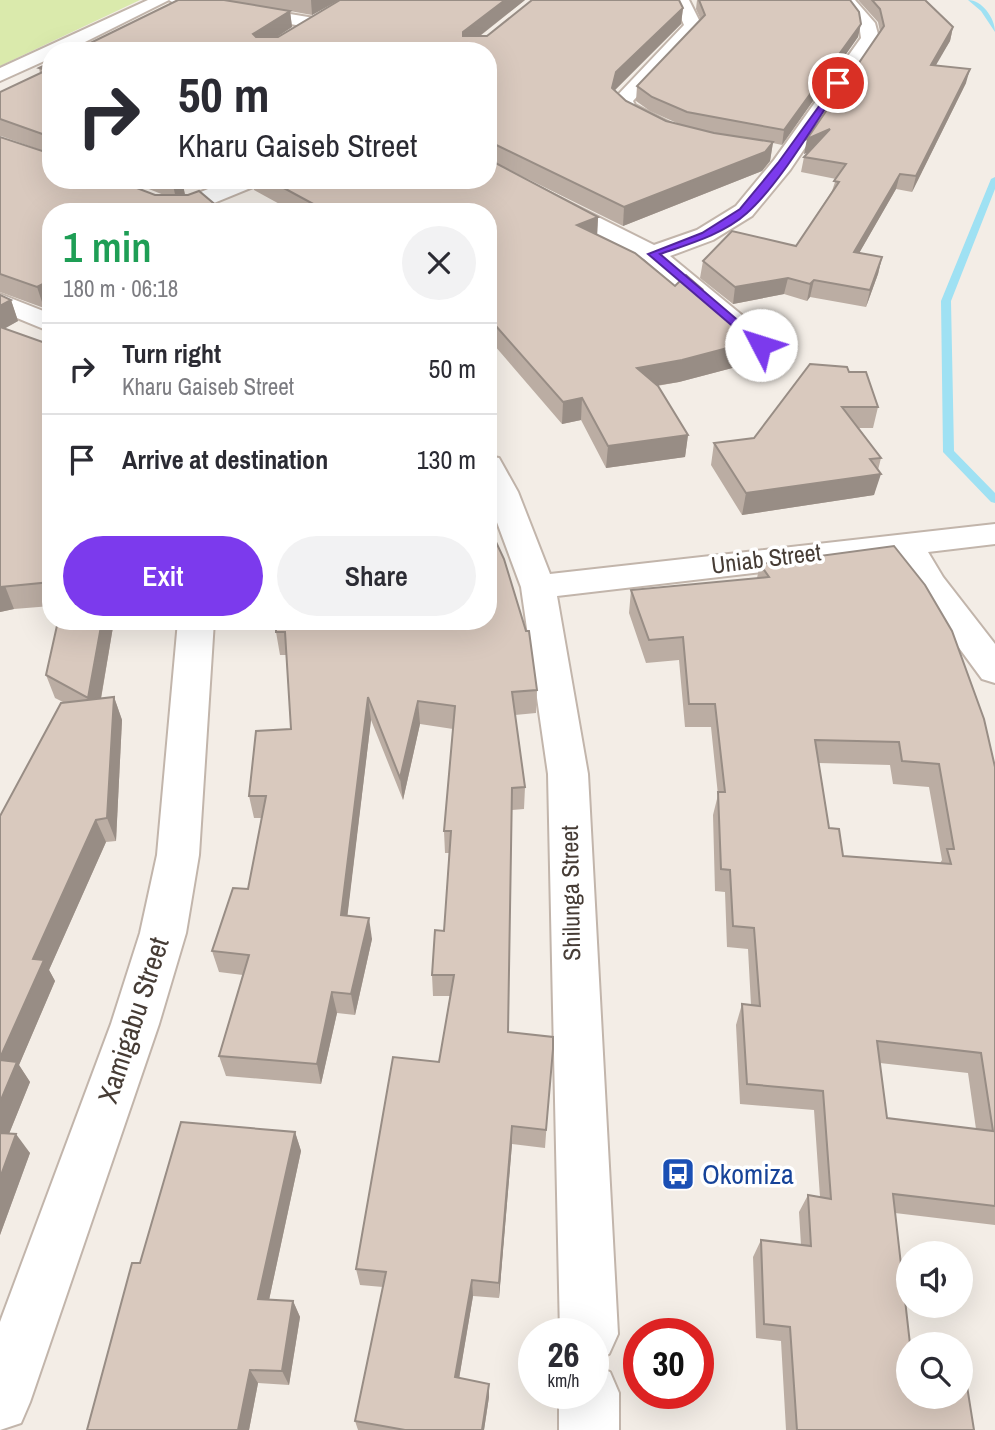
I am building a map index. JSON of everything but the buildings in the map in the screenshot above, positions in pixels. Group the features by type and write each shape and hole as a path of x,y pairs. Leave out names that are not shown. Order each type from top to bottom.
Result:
{"street":[{"path":"70,42 160,0"},
{"path":"177,0 319,20 291,37"},
{"path":"681,0 693,26 624,96 622,104 638,116 684,135"},
{"path":"653,254 727,224 744,211 780,154 870,38 867,23 846,0"},
{"path":"0,75 42,55"},
{"path":"497,173 653,254 761,345"},
{"path":"197,203 229,189"},
{"path":"155,201 160,203"},
{"path":"0,302 42,320"},
{"name":"Shilunga Street","path":"497,482 538,587 568,774 588,1318"},
{"name":"Uniab Street","path":"538,587 905,542 995,534"},
{"path":"905,542 930,584 995,670"},
{"name":"Xamigabu Street","path":"0,1402 135,1024 163,933 178,855 195,630"},
{"path":"589,1409 589,1430"}],"green space":[{"path":"0,0 140,0 51,42 42,42 42,46 0,66"}],"waterway":[{"path":"971,0 983,10 995,30"},
{"path":"995,179 946,301 949,452 995,500"}],"place":[{"name":"Okomiza","path":"678,1174"}],"route":[{"path":"761,345 653,254 705,235 727,224 744,211 782,165 838,83"}]}
